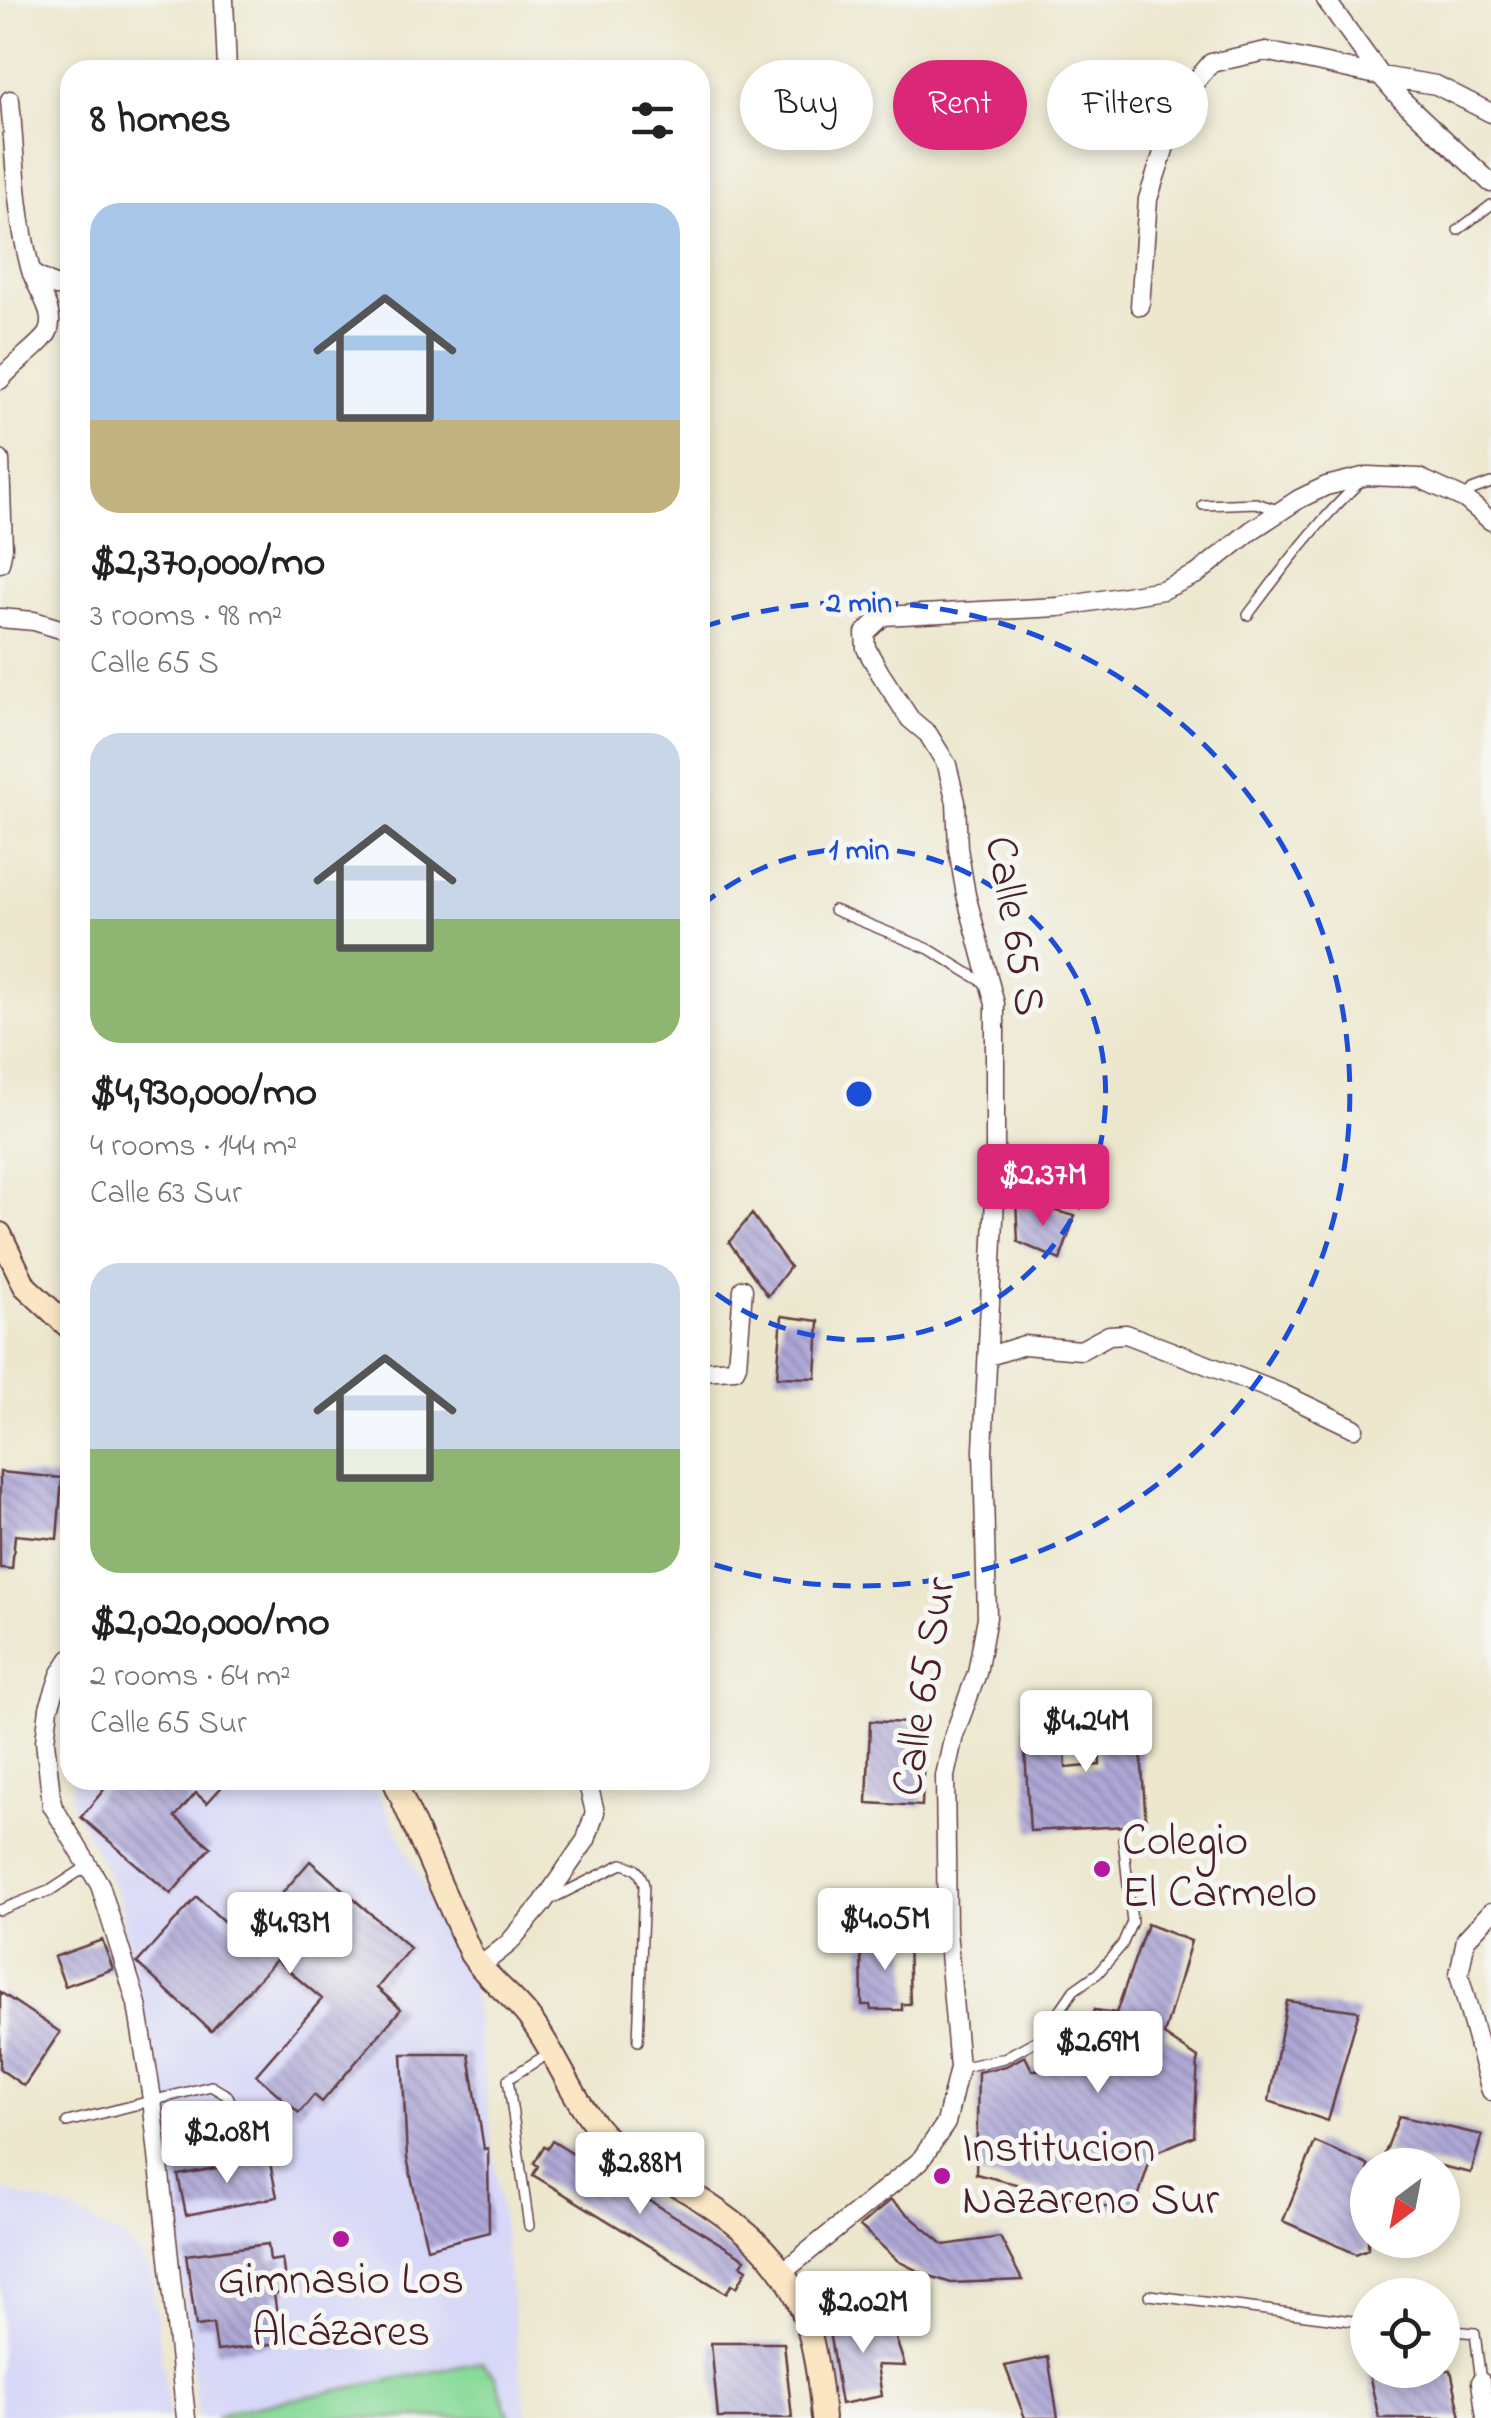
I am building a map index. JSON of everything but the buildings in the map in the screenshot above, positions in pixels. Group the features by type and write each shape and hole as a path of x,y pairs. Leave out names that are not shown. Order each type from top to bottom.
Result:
{"street":[{"path":"224,0 227,60"},
{"path":"1326,0 1411,110 1491,183"},
{"path":"1140,306 1148,199 1180,100 1211,63 1266,51 1436,84 1491,113"},
{"path":"0,380 47,336 52,320 32,273 21,226 10,100"},
{"path":"32,273 60,286"},
{"path":"0,460 0,564"},
{"name":"Calle 65 S","path":"986,1400 995,1198 992,988 966,895 956,802 947,765 928,734 910,719 866,648 865,633 882,616 1059,608 1162,590 1215,562 1280,510 1326,486 1367,476 1419,478 1465,499 1491,521"},
{"path":"0,618 60,629"},
{"path":"0,1234 25,1286 60,1319"},
{"path":"710,1370 735,1369 737,1365 743,1290"},
{"path":"989,1356 1024,1344 1081,1350 1109,1335 1126,1334 1283,1394 1354,1428"},
{"name":"Calle 65 Sur","path":"784,2272 920,2161 946,2123 959,2068 947,1930 944,1776 976,1673 988,1617 983,1450 986,1400"},
{"path":"60,1674 49,1708 45,1741 52,1805 100,1884 137,2004 152,2099 186,2418"},
{"path":"398,1790 437,1883 480,1967 527,2014 583,2110 614,2145 724,2214 784,2272 806,2319 820,2382 823,2418"},
{"path":"480,1967 508,1944 542,1904 586,1840 595,1812 590,1790"},
{"path":"1491,1912 1466,1939 1459,1974 1491,2092"},
{"path":"1482,2382 1486,2418"}],"lane":[{"path":"1458,230 1491,205"},
{"path":"1248,615 1322,520 1367,476"},
{"path":"1465,499 1472,490 1491,483"},
{"path":"1204,505 1256,503 1280,510"},
{"path":"834,910 928,948 992,988"},
{"path":"959,2068 1004,2058 1041,2038 1074,1990 1098,1973 1122,1945 1132,1922 1123,1840"},
{"path":"542,1904 622,1864 641,1874 644,1885 638,2041"},
{"path":"0,1910 51,1890 88,1865"},
{"path":"529,2226 508,2079 552,2052"},
{"path":"67,2122 211,2086 228,2096 238,2120"},
{"path":"1149,2296 1350,2321"},
{"path":"1460,2332 1475,2334 1482,2382"}],"shaded area":[{"name":"Gimnasio Los Alcázares","path":"71,1790 377,1790 472,1984 527,2418 198,2418 157,2060 129,1964 120,1898 71,1802"},
{"path":"0,2190 71,2210 127,2241 151,2271 169,2418 0,2418"}],"green space":[{"path":"481,2362 495,2376 510,2418 215,2418 227,2412"}],"place":[{"name":"Colegio El Carmelo","path":"1102,1869"},
{"name":"Institucion Nazareno Sur","path":"942,2176"},
{"name":"Gimnasio Los Alcázares","path":"341,2239"}]}
